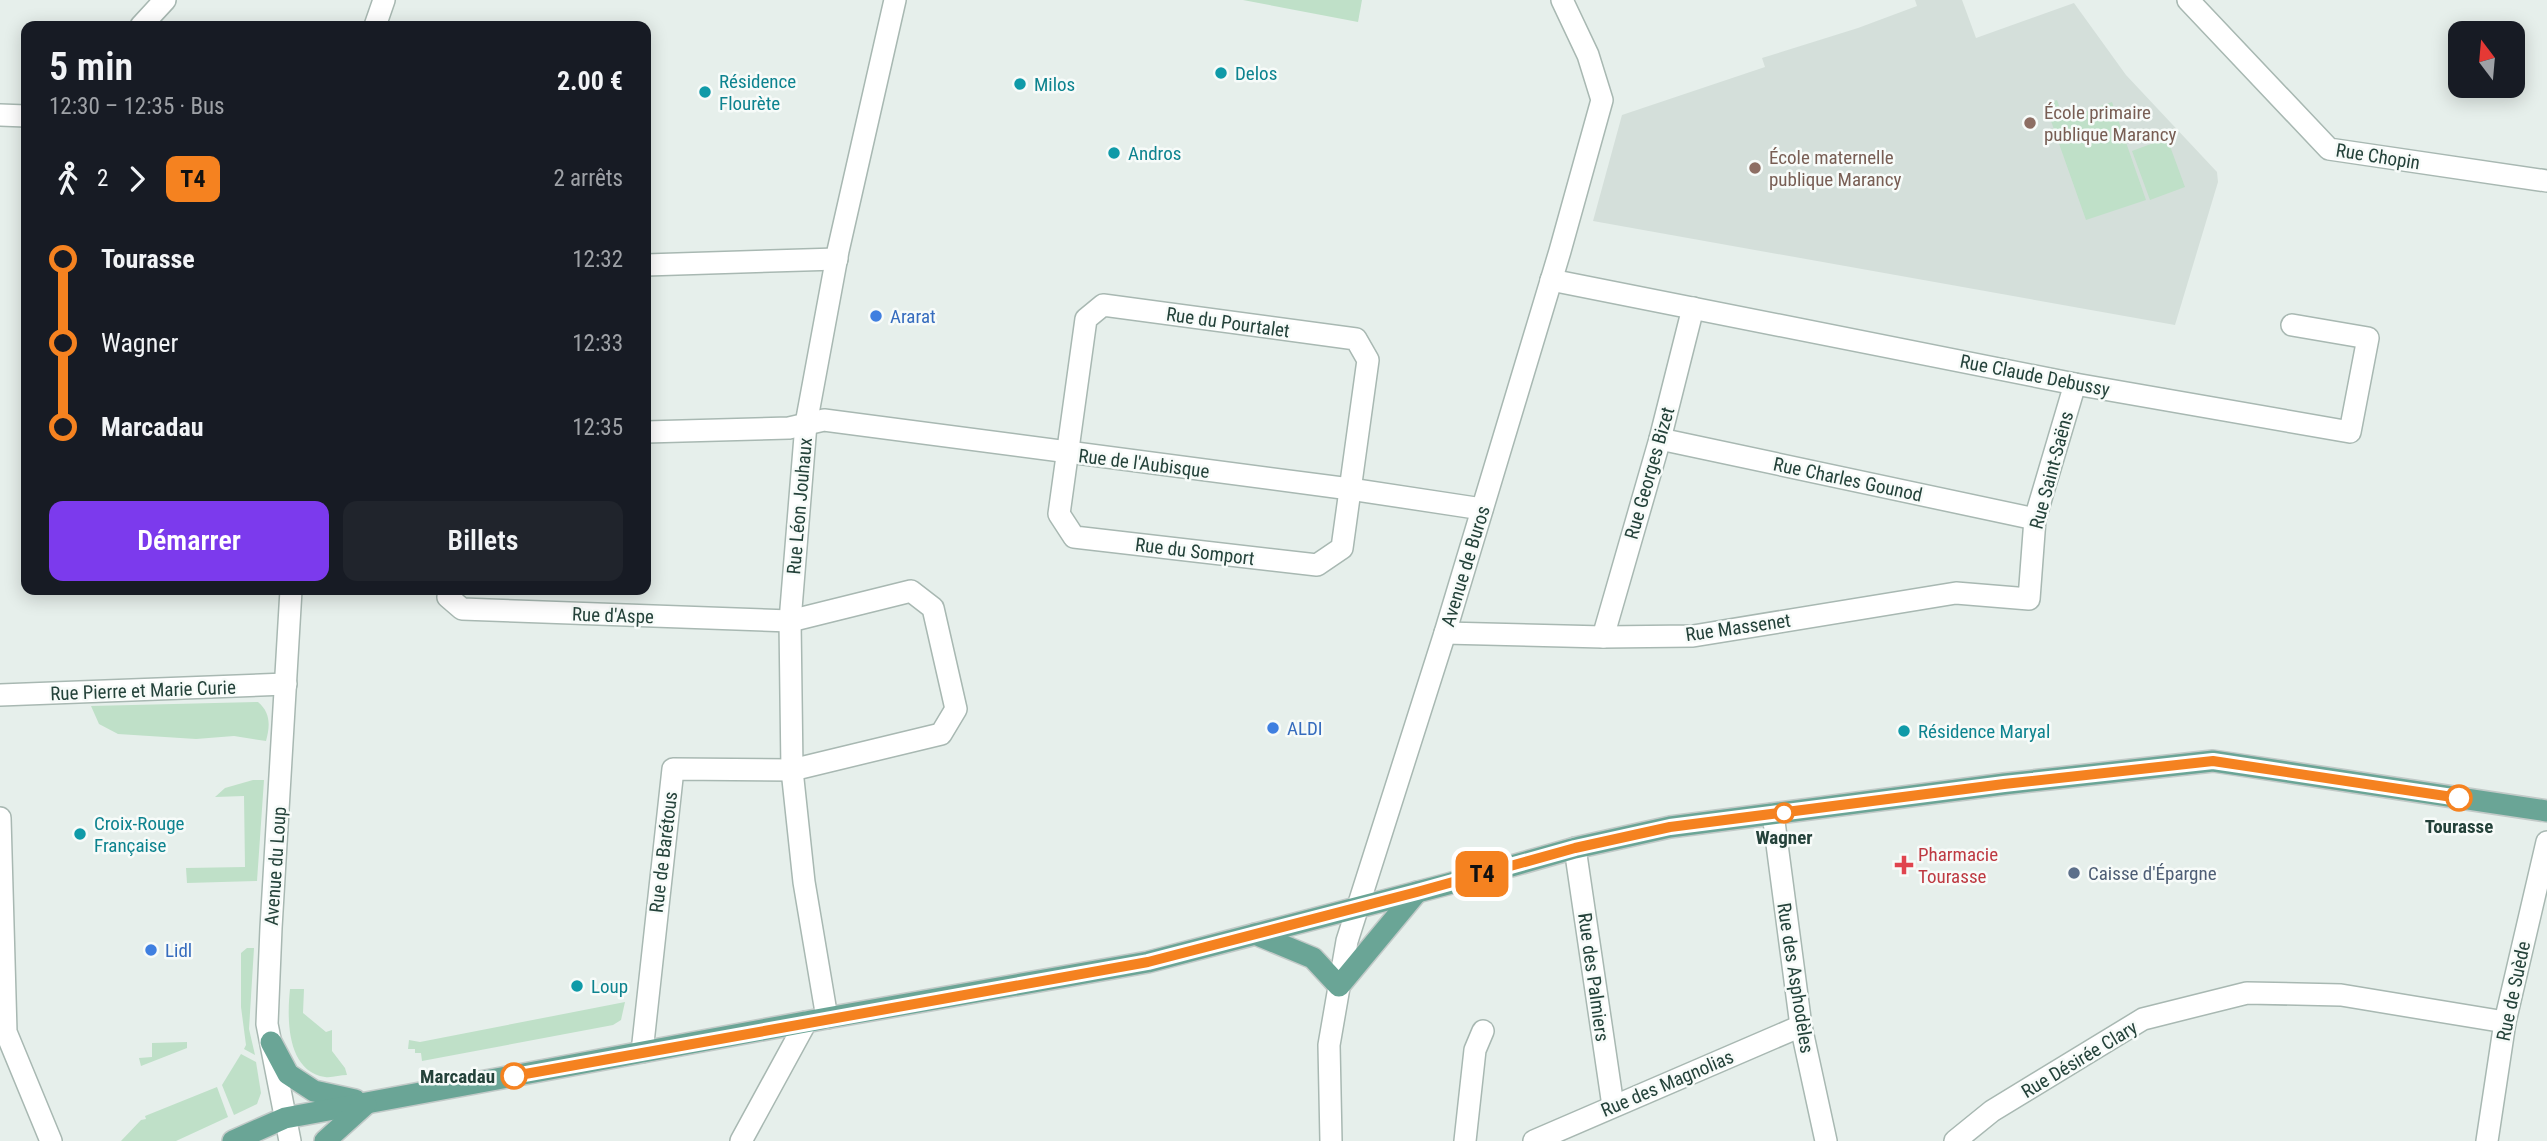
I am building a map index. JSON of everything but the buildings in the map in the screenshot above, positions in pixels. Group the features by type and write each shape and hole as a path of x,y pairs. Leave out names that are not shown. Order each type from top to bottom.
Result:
{"main road":[{"path":"233,1141 285,1118 1148,962 1575,848 1670,827 2213,761 2547,811"},
{"path":"1255,934 1313,958 1339,986 1417,892"},
{"path":"271,1042 288,1074 314,1091 368,1103"},
{"path":"325,1141 368,1103"}],"street":[{"path":"146,21 166,0"},
{"path":"377,21 384,0"},
{"name":"Rue Léon Jouhaux","path":"816,1020 792,770 790,621 806,424 837,259 895,0"},
{"name":"Avenue de Buros","path":"1331,1141 1329,1045 1347,941 1445,633 1602,100 1588,54 1562,0"},
{"name":"Rue Chopin","path":"2188,0 2329,149 2547,181"},
{"path":"0,115 21,116"},
{"path":"651,265 837,259"},
{"name":"Rue Claude Debussy","path":"1551,280 2074,384 2350,432 2368,338 2292,325"},
{"name":"Rue du Pourtalet","path":"1068,453 1086,319 1103,305 1356,339 1368,360 1350,489"},
{"name":"Rue Georges Bizet","path":"1603,637 1660,439 1693,308"},
{"name":"Rue Saint-Saëns","path":"2029,599 2035,519 2074,384"},
{"name":"Rue de l'Aubisque","path":"651,432 789,428 824,420 1350,489 1482,509"},
{"name":"Rue Charles Gounod","path":"1660,439 2035,519"},
{"name":"Rue du Somport","path":"1068,453 1059,514 1074,537 1317,565 1342,548 1350,489"},
{"path":"790,621 911,591 933,608 956,709 941,734 792,770"},
{"name":"Rue Massenet","path":"1445,633 1693,636 1956,593 2029,599"},
{"name":"Avenue du Loup","path":"290,1141 267,1024 291,595"},
{"name":"Rue d'Aspe","path":"448,595 462,609 790,621"},
{"name":"Rue Pierre et Marie Curie","path":"0,695 286,684"},
{"name":"Rue de Barétous","path":"642,1052 673,769 792,770"},
{"name":"Rue des Asphodèles","path":"1773,814 1801,1026 1826,1141"},
{"path":"0,818 6,1032 51,1141"},
{"name":"Rue de Suède","path":"2487,1141 2505,1022 2547,842"},
{"name":"Rue des Palmiers","path":"1575,848 1613,1106"},
{"name":"Rue Désirée Clary","path":"1955,1141 1992,1111 2143,1019 2247,993 2341,995 2505,1022"},
{"path":"741,1141 816,1020"},
{"name":"Rue des Magnolias","path":"1534,1141 1801,1026"},
{"path":"1465,1141 1475,1050 1483,1031"}],"shaded area":[{"path":"1915,0 1962,0 1976,38 2074,3 2126,75 2217,172 2218,182 2175,325 1593,221 1622,115 1765,67 1762,58 1917,6"}],"green space":[{"path":"1243,0 1362,0 1358,22"},
{"path":"2057,100 2064,119 2112,102 2146,200 2086,220 2045,104"},
{"path":"2167,138 2185,187 2150,200 2132,151"},
{"path":"258,702 268,720 266,741 234,736 196,739 118,734 99,724 91,706"},
{"path":"253,780 264,780 257,881 187,883 186,868 245,867 244,796 215,797 225,788"},
{"path":"247,948 254,948 249,1029 255,1055 244,1049 246,1045 241,1007 241,953"},
{"path":"290,989 304,989 303,1013 326,1032 332,1030 332,1051 347,1075 325,1077 312,1073 303,1065 296,1054 289,1028"},
{"path":"625,1002 621,1020 613,1025 422,1061 421,1053 408,1049 409,1040 420,1042"},
{"path":"187,1042 187,1048 141,1066 139,1058 152,1057 152,1043"},
{"path":"241,1054 256,1062 261,1093 257,1104 234,1115 222,1085"},
{"path":"217,1087 228,1117 176,1141 121,1141 141,1120 146,1119 145,1116"}],"bus line":[{"name":"T4","path":"514,1076 1148,962 1575,848 1670,827 2004,784 2213,761 2459,798"}],"place":[{"name":"Delos","path":"1221,73"},
{"name":"Milos","path":"1020,84"},
{"name":"Résidence Flourète","path":"705,92"},
{"name":"École primaire publique Marancy","path":"2030,123"},
{"name":"Andros","path":"1114,153"},
{"name":"École maternelle publique Marancy","path":"1755,168"},
{"name":"Ararat","path":"876,316"},
{"name":"ALDI","path":"1273,728"},
{"name":"Résidence Maryal","path":"1904,731"},
{"name":"Tourasse","path":"2459,798"},
{"name":"Wagner","path":"1784,813"},
{"name":"Croix-Rouge Française","path":"80,834"},
{"name":"Pharmacie Tourasse","path":"1904,865"},
{"name":"Caisse d'Épargne","path":"2074,873"},
{"name":"Lidl","path":"151,950"},
{"name":"Loup","path":"577,986"},
{"name":"Marcadau","path":"514,1076"}]}
